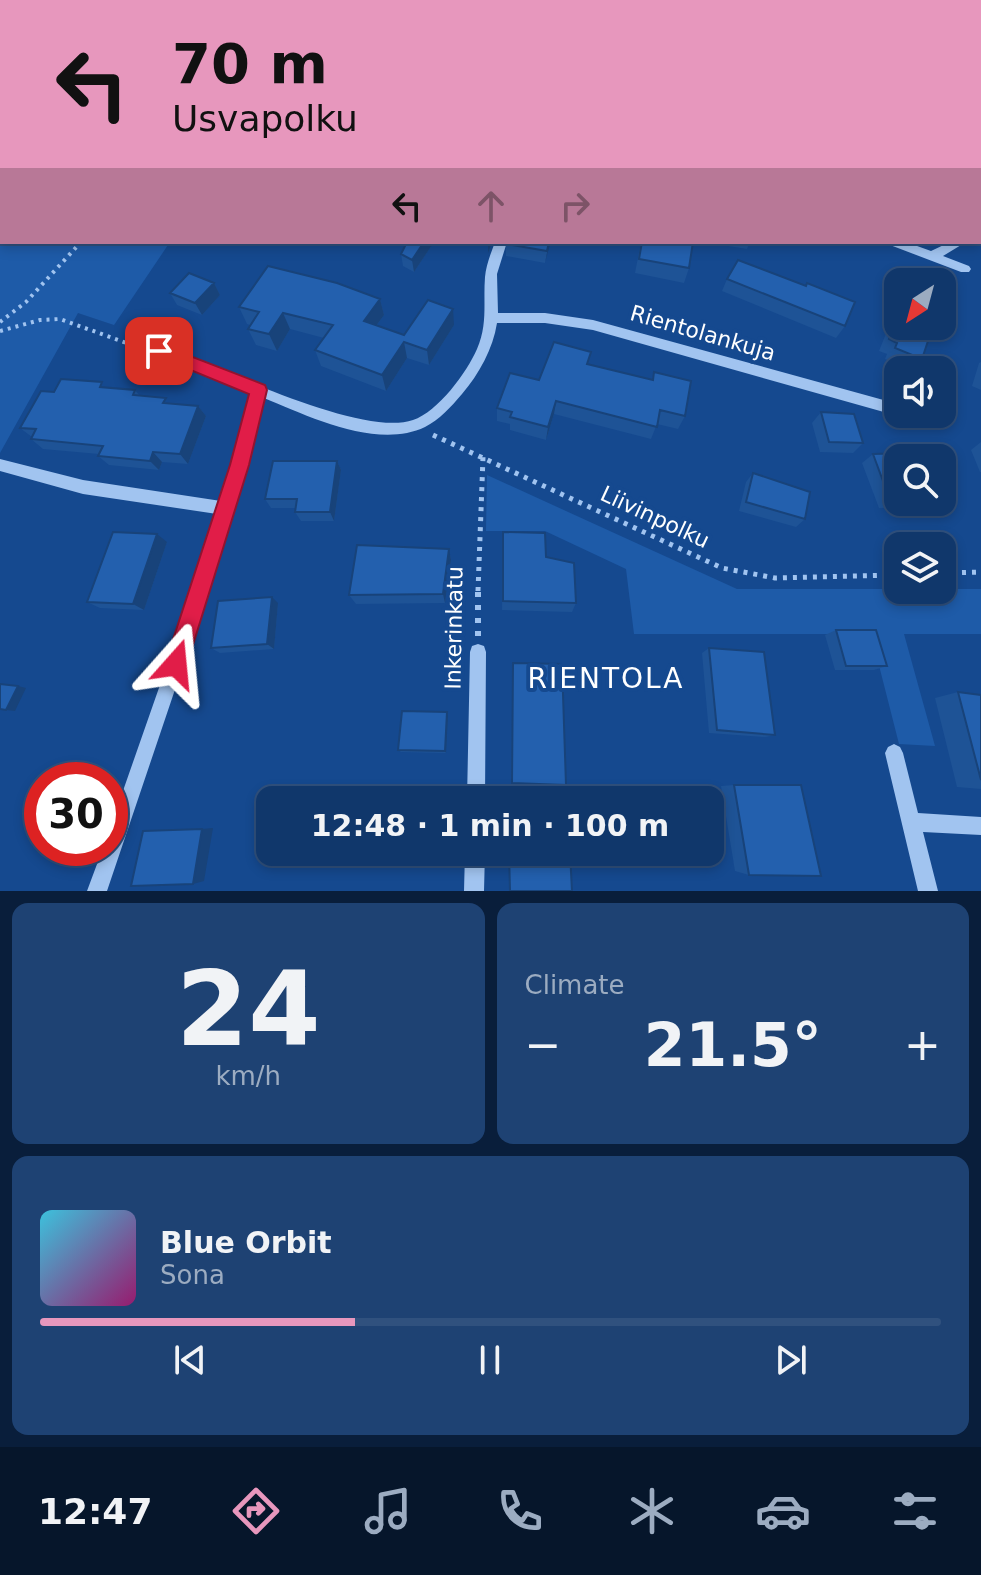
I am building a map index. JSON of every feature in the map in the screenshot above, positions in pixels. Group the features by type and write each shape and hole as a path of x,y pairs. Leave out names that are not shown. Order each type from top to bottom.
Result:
{"street":[{"path":"159,351 356,423 394,429 413,426 445,404 469,376 483,347 492,318 491,274 500,244"},
{"path":"899,244 965,269"},
{"path":"932,256 956,244"},
{"name":"Rientolankuja","path":"492,318 545,318 593,325 884,406"},
{"path":"97,891 167,692 259,390"},
{"path":"2,465 83,487 225,508"},
{"name":"Inkerinkatu","path":"476,786 478,652"},
{"path":"894,753 928,891"},
{"path":"912,822 981,826"},
{"path":"474,891 475,866"}],"path":[{"path":"0,322 26,302 79,244"},
{"path":"0,331 37,320 64,320 77,322 127,346 159,351"},
{"name":"Liivinpolku","path":"413,426 722,568 775,578 884,575"},
{"name":"Inkerinkatu","path":"478,652 479,518 483,457"},
{"path":"956,573 981,572"}],"shaded area":[{"path":"0,244 169,244 114,325 78,313 0,453"},
{"path":"487,475 737,589 884,589 884,604 956,604 956,589 981,589 981,634 904,634 935,746 899,744 871,634 634,634 626,569 545,531 486,531"}],"building":[{"path":"406,244 423,244 412,260 401,254"},
{"path":"506,244 549,244 547,251"},
{"path":"642,244 693,244 689,268 639,259"},
{"path":"738,260 855,302 845,326 727,279"},
{"path":"268,266 337,283 380,299 364,321 404,335 428,300 453,309 427,350 404,342 382,375 315,350 333,325 283,313 269,334 248,329 259,312 239,307"},
{"path":"189,273 214,283 195,303 170,293"},
{"path":"891,340 928,340 923,356 895,348 897,343"},
{"path":"554,342 591,352 587,364 653,380 654,372 691,381 685,416 660,410 657,427 556,401 548,427 510,417 512,412 497,408 510,373 539,380"},
{"path":"61,379 102,382 100,387 135,390 133,395 166,398 163,403 198,406 180,454 153,452 150,461 98,456 103,446 31,439 36,429 20,428 41,391 54,392"},
{"path":"821,412 854,414 863,443 829,442"},
{"path":"873,454 884,454 884,484"},
{"path":"273,461 337,461 330,512 295,512 297,499 265,499"},
{"path":"753,473 810,492 805,519 746,502"},
{"path":"113,532 157,534 133,604 87,602"},
{"path":"503,532 545,533 546,557 574,563 576,603 503,601"},
{"path":"357,545 449,549 443,594 349,595"},
{"path":"272,597 267,644 211,648 218,601"},
{"path":"836,630 876,630 887,666 846,666"},
{"path":"709,648 764,652 775,735 717,730"},
{"path":"513,663 562,664 566,785 512,783"},
{"path":"0,684 18,686 6,710 0,709"},
{"path":"958,692 981,695 981,780"},
{"path":"402,711 447,712 445,751 398,750"},
{"path":"734,785 801,785 821,876 749,875"},
{"path":"202,829 193,884 131,886 143,831"},
{"path":"509,866 571,866 572,891 510,891"}],"district":[{"name":"RIENTOLA","path":"606,678"}],"route":[{"path":"159,351 259,390 239,465 176,664"}]}
